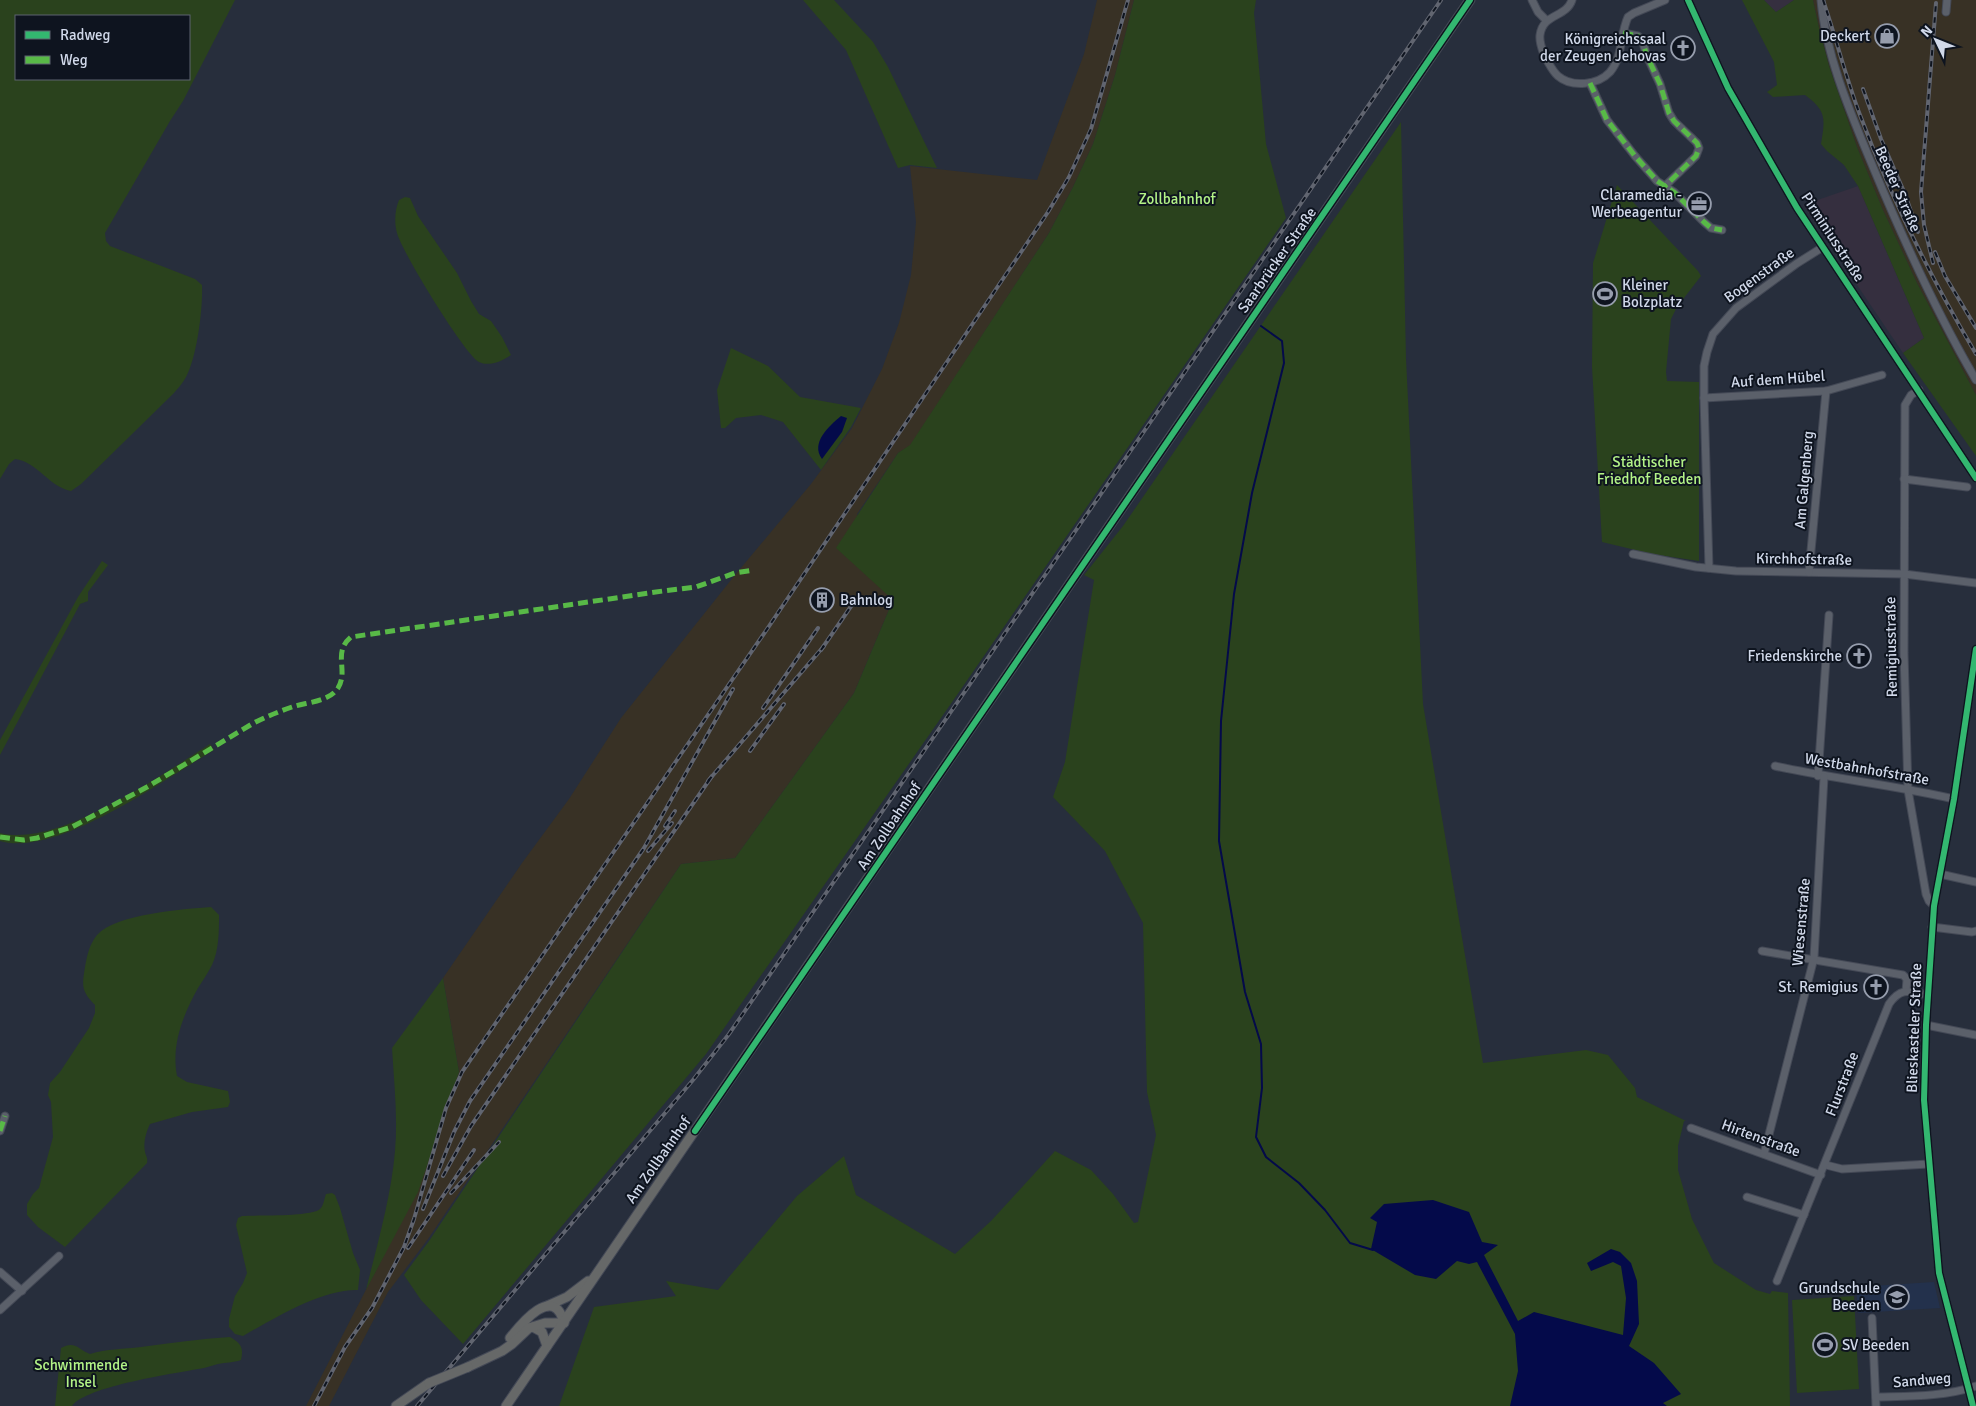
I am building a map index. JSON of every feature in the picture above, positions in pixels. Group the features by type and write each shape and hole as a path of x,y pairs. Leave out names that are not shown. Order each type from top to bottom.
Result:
{"main road":[{"name":"Saarbrücker Straße","path":"1104,534 1470,0"},
{"name":"Am Zollbahnhof","path":"506,1406 1104,534"},
{"path":"494,1354 527,1318 575,1292 598,1272"},
{"path":"396,1406 429,1383 468,1367 512,1344 528,1328 545,1322 564,1322 559,1312 553,1307 547,1306"},
{"path":"528,1328 534,1328 542,1332 547,1346"}],"street":[{"path":"1532,0 1538,12 1546,20"},
{"path":"1572,0 1567,9 1546,20 1540,33 1539,41 1552,68 1564,80 1580,84 1590,83 1604,77 1614,67 1628,17 1666,0"},
{"name":"Pirminiusstraße","path":"1688,0 1728,88 1797,208 1976,478"},
{"name":"Beeder Straße","path":"1821,0 1824,23 1841,85 1864,145 1915,261 1949,331 1976,380"},
{"path":"1946,12 1947,0"},
{"path":"1623,33 1638,36 1642,40 1660,84 1669,113 1674,121 1697,143 1699,148 1696,156 1664,187"},
{"path":"1590,83 1607,120 1635,156 1664,187 1674,192 1704,222 1712,228 1722,230"},
{"name":"Bogenstraße","path":"1709,568 1704,398 1706,352 1713,334 1736,308 1823,247"},
{"name":"Auf dem Hübel","path":"1704,398 1826,391 1882,375"},
{"name":"Remigiusstraße","path":"1919,390 1911,395 1905,405 1904,654 1908,790 1926,894 1934,906"},
{"name":"Am Galgenberg","path":"1809,572 1826,391"},
{"path":"1904,479 1967,487"},
{"name":"Kirchhofstraße","path":"1633,554 1736,571 1904,574 1976,583"},
{"name":"Wiesenstraße","path":"1764,1154 1814,958 1829,615"},
{"name":"Blieskasteler Straße","path":"1973,1406 1973,1387 1939,1272 1924,1100 1926,1025 1934,906 1974,678 1976,650"},
{"name":"Westbahnhofstraße","path":"1775,766 1954,799"},
{"path":"1940,874 1976,882"},
{"path":"1932,927 1976,931"},
{"path":"1762,950 1903,975 1907,979 1906,991 1928,995"},
{"name":"Flurstraße","path":"1777,1281 1826,1165 1889,1004 1898,994 1906,991"},
{"path":"1926,1025 1976,1035"},
{"path":"0,1130 3,1119"},
{"name":"Hirtenstraße","path":"1691,1128 1821,1175"},
{"path":"1826,1165 1842,1169 1929,1164"},
{"path":"1747,1197 1804,1215"},
{"path":"0,1310 59,1256"},
{"path":"0,1272 22,1291"},
{"name":"Sandweg","path":"1872,1318 1876,1406"},
{"name":"Sandweg","path":"1876,1397 1924,1396 1973,1387"}],"shaded area":[{"path":"1097,0 1134,0 1115,75 1093,144 1073,187 1049,233 910,446 898,453 857,514 893,600 854,693 735,858 681,864 428,1239 388,1292 329,1406 306,1406 387,1249 459,1072 443,978 522,863 569,799 621,718 735,575 811,484 852,428 882,369 899,323 911,275 916,222 910,166 1037,180 1084,54"},
{"path":"1764,0 1794,0 1776,12"},
{"path":"1813,0 1976,0 1976,395 1917,283 1883,210 1857,147 1829,66"},
{"path":"1858,186 1924,338 1903,353 1803,205"},
{"path":"841,416 847,418 842,432 822,459 818,447 822,435"},
{"path":"1433,1200 1469,1212 1482,1242 1498,1245 1484,1255 1518,1321 1534,1312 1623,1335 1626,1298 1621,1266 1613,1262 1591,1271 1587,1263 1611,1249 1620,1252 1631,1263 1637,1281 1639,1324 1629,1346 1654,1363 1681,1394 1663,1403 1667,1406 1510,1406 1518,1371 1515,1334 1477,1262 1469,1264 1457,1261 1436,1279 1415,1275 1371,1249 1377,1222 1370,1218 1384,1204"},
{"name":"Grundschule Beeden","path":"1934,1282 1940,1308 1858,1313 1856,1287"}],"green space":[{"path":"0,0 235,0 183,101 105,233 106,241 110,246 195,279 202,285 198,332 193,358 186,377 174,393 81,484 71,491 56,485 37,469 23,461 15,459 9,464 0,479"},
{"path":"803,0 834,0 873,42 888,67 937,168 910,165 898,168 846,50"},
{"name":"Zollbahnhof","path":"1134,0 1256,0 1254,13 1266,144 1286,218 957,695 706,1054 463,1344 421,1300 404,1275 429,1241 681,864 735,858 854,693 893,600 836,548 898,453 910,445 1049,233 1093,144 1115,75"},
{"path":"1742,0 1764,0 1776,12 1794,0 1813,0 1829,66 1857,147 1883,210 1917,283 1976,395 1976,456 1903,353 1924,338 1858,186 1844,165 1821,144 1823,116 1821,111 1805,95 1773,97 1767,92 1777,85 1774,62"},
{"path":"1401,122 1406,359 1423,704 1483,1063 1586,1050 1608,1055 1635,1088 1637,1097 1686,1121 1684,1121 1678,1146 1678,1170 1692,1219 1714,1263 1756,1290 1770,1294 1772,1291 1788,1293 1790,1406 559,1406 594,1307 676,1296 666,1281 718,1290 797,1196 844,1156 856,1195 955,1254 991,1221 1055,1151 1091,1170 1113,1194 1134,1223 1138,1222 1156,1135 1147,1092 1143,923 1105,851 1053,797 1065,762 1094,580 1084,575 1123,526"},
{"name":"Städtischer Friedhof Beeden","path":"1617,185 1701,276 1677,307 1671,319 1666,372 1667,381 1699,382 1699,561 1652,554 1602,542 1592,367 1593,263"},
{"path":"405,197 410,198 418,216 457,273 479,314 491,321 511,355 491,364 479,362 461,342 448,323 410,260 397,233 395,221 397,208 399,200"},
{"path":"731,348 768,366 800,397 861,408 851,427 821,470 783,422 761,415 736,418 725,428 721,428 717,390"},
{"path":"102,561 108,565 88,592 88,601 80,604 0,755 0,740 78,597"},
{"path":"210,744 214,750 110,813 50,838 23,843 0,841 0,833 24,835 51,830 79,820 138,790"},
{"path":"211,907 219,915 216,953 212,965 198,988 183,1020 177,1042 177,1076 187,1082 228,1091 230,1102 228,1107 192,1112 150,1124 146,1134 144,1149 147,1163 65,1247 38,1227 27,1215 27,1204 39,1188 53,1137 51,1102 48,1095 50,1083 60,1072 89,1028 95,1013 95,1005 87,996 83,984 90,947 97,935 106,928 134,917"},
{"path":"443,978 459,1072 418,1192 366,1290 387,1204 395,1151 396,1112 392,1048"},
{"path":"332,1193 335,1195 340,1208 360,1270 358,1290 329,1294 314,1299 243,1336 235,1334 229,1327 229,1319 235,1296 247,1273 236,1225 238,1218 242,1216 315,1212 320,1209 326,1194"},
{"name":"SV Beeden","path":"1854,1296 1859,1389 1797,1393 1792,1300"},
{"name":"Schwimmende Insel","path":"230,1337 241,1346 241,1360 133,1381 95,1392 72,1406 55,1406 61,1348 66,1346 77,1346 90,1354 109,1350"}],"waterway":[{"path":"1261,326 1282,341 1284,363 1252,493 1234,594 1221,721 1219,841 1245,992 1261,1044 1262,1088 1256,1137 1266,1157 1299,1183 1325,1210 1350,1243 1373,1250"}],"railway":[{"path":"314,1406 345,1347 372,1308 404,1247 446,1108 462,1072 763,635 1048,212 1069,177 1091,129 1128,0"},
{"path":"417,1406 693,1080 729,1034 1441,0"},
{"path":"1823,0 1855,101 1885,177 1928,267 1976,354"},
{"path":"1933,263 1924,225 1921,192 1936,3"},
{"path":"1863,89 1881,139 1905,194 1918,232"},
{"path":"1935,252 1945,276 1976,328"},
{"path":"821,650 856,599"},
{"path":"763,708 818,628"},
{"path":"708,781 824,646"},
{"path":"423,1209 454,1132 470,1101 644,848 733,689"},
{"path":"750,751 784,704"},
{"path":"443,1176 471,1126 712,776"},
{"path":"665,826 675,811"},
{"path":"648,851 672,823"},
{"path":"451,1193 499,1142"},
{"path":"408,1248 474,1150"}],"marked path":[{"path":"1623,33 1638,36 1642,40 1660,84 1669,113 1674,121 1697,143 1699,148 1696,156 1664,187"},
{"path":"1590,83 1607,120 1657,181 1674,192 1711,228 1722,230"},
{"path":"0,837 24,840 72,827 147,787 257,721 292,707 329,696 334,693 341,681 342,649 351,637 696,587 735,573 754,570"},
{"path":"0,1131 5,1116"}],"cycle path":[{"path":"695,1131 1470,0"},
{"path":"1688,0 1728,88 1797,208 1976,478"},
{"path":"1973,1406 1939,1273 1924,1100 1926,1025 1934,906 1954,799 1976,649"}],"place":[{"name":"Deckert","path":"1887,36"},
{"name":"Königreichssaal der Zeugen Jehovas","path":"1683,48"},
{"name":"Claramedia - Werbeagentur","path":"1699,204"},
{"name":"Kleiner Bolzplatz","path":"1605,294"},
{"name":"Bahnlog","path":"822,600"},
{"name":"Friedenskirche","path":"1859,656"},
{"name":"St. Remigius","path":"1876,987"},
{"name":"Grundschule Beeden","path":"1897,1297"},
{"name":"SV Beeden","path":"1825,1345"}]}
